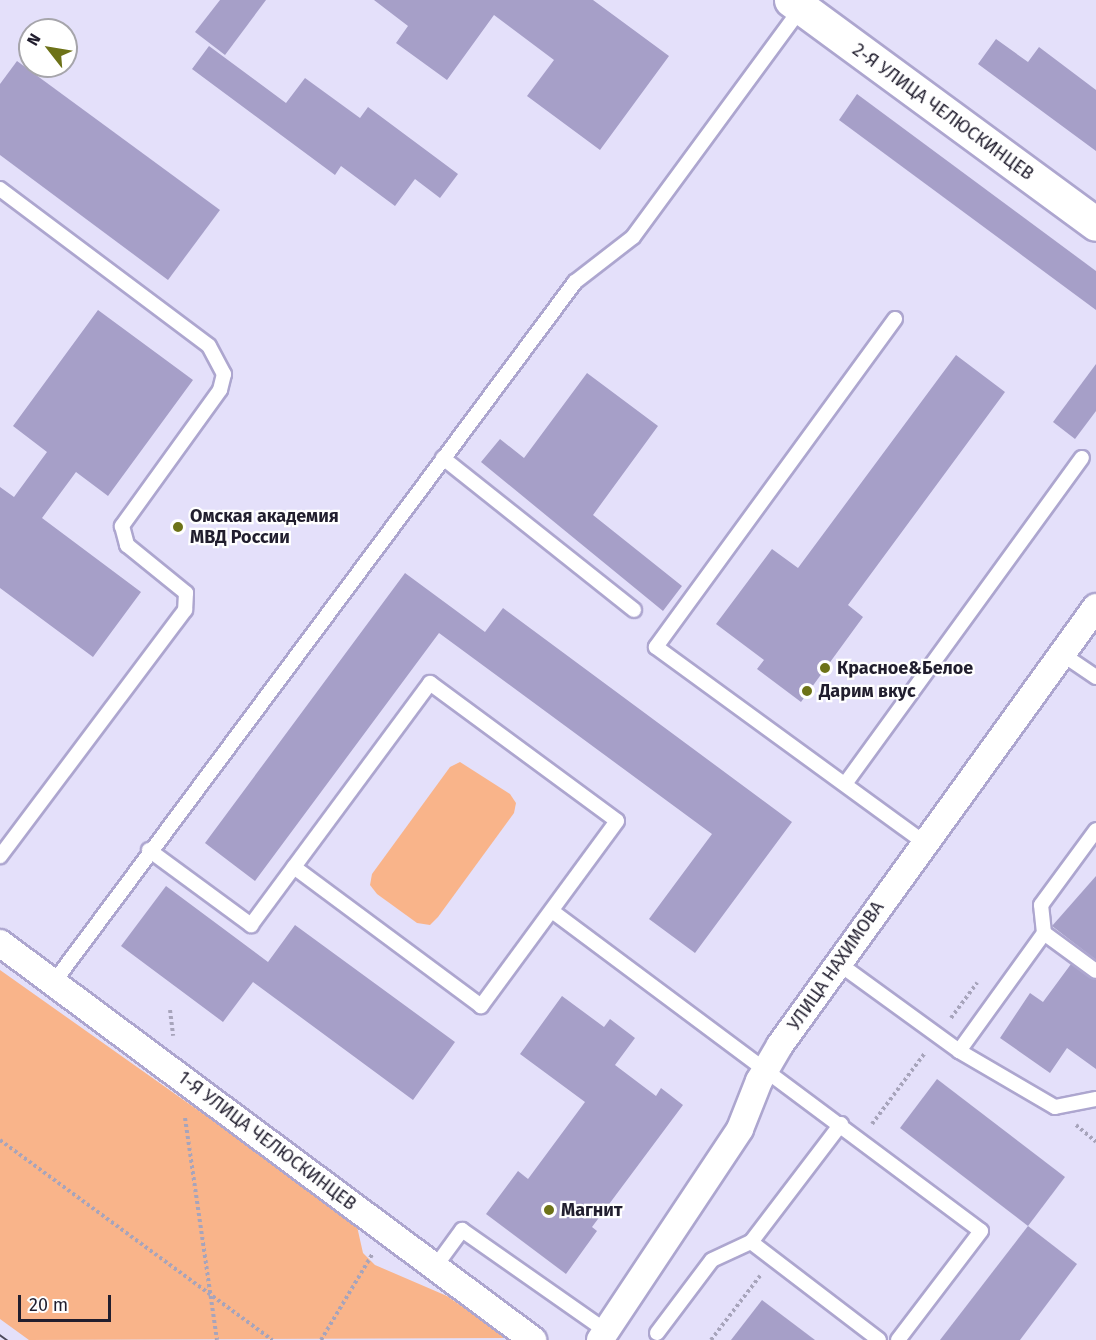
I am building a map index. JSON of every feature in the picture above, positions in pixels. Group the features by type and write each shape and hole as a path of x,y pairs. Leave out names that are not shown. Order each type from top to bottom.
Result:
{"street":[{"name":"2-Я УЛИЦА ЧЕЛЮСКИНЦЕВ","path":"796,4 1096,224"},
{"name":"УЛИЦА НАХИМОВА","path":"603,1336 740,1129 766,1067 838,963 1096,607"},
{"name":"1-Я УЛИЦА ЧЕЛЮСКИНЦЕВ","path":"0,943 533,1340"}],"lane":[{"path":"54,982 149,850 575,282 633,237 796,4"},
{"path":"0,189 208,346 224,374 220,390 126,519 121,533 127,544 182,588 188,599 185,610 0,856"},
{"path":"895,319 656,647 925,843"},
{"path":"443,458 634,610"},
{"path":"845,784 1082,458"},
{"path":"1062,654 1096,677"},
{"path":"149,850 251,925 430,683 617,821 481,1006 294,867"},
{"path":"959,1050 1044,933 1041,906 1091,846 1096,830"},
{"path":"552,911 766,1067 981,1231 898,1340"},
{"path":"1044,933 1096,971"},
{"path":"838,963 959,1050 1056,1107 1096,1098"},
{"path":"657,1333 712,1260 750,1242 841,1124"},
{"path":"435,1267 462,1230 603,1336"},
{"path":"750,1242 879,1340"}],"path":[{"path":"170,1010 217,1340"},
{"path":"0,1140 272,1340"},
{"path":"321,1340 386,1230"},
{"path":"711,1340 773,1259"}],"shaded area":[{"path":"460,762 510,794 516,803 514,813 438,917 430,925 417,923 377,894 370,885 372,874 450,767"},
{"path":"0,970 356,1222 363,1253 375,1265 447,1296 507,1338 29,1340 0,1319"}],"building":[{"path":"220,0 266,0 225,55 195,32"},
{"path":"374,0 593,0 669,56 600,150 527,96 554,60 494,15 447,80 396,43 408,26"},
{"path":"996,39 1028,62 1039,47 1096,90 1096,151 978,64"},
{"path":"209,46 286,103 305,78 360,118 368,107 458,174 440,198 415,179 395,206 341,166 335,175 192,69"},
{"path":"17,61 18,78 40,78 220,210 168,280 0,155 0,84"},
{"path":"857,94 1096,271 1096,310 839,120"},
{"path":"98,310 193,380 108,496 76,472 42,518 141,592 93,657 0,588 0,487 14,497 47,452 13,426"},
{"path":"956,355 1005,392 848,605 863,617 801,702 757,669 764,660 716,624 772,549 798,568"},
{"path":"1096,364 1096,411 1075,439 1053,422"},
{"path":"587,373 658,426 593,515 682,586 663,611 481,462 500,439 524,458"},
{"path":"405,573 485,632 503,608 792,822 695,953 649,919 712,834 439,633 255,881 205,843"},
{"path":"1096,876 1096,960 1052,926"},
{"path":"166,886 268,962 295,925 455,1042 413,1100 253,982 223,1022 121,946"},
{"path":"1071,964 1096,980 1096,1069 1067,1048 1050,1073 1000,1038 1030,993 1043,1002"},
{"path":"562,996 604,1027 610,1019 635,1038 615,1065 656,1096 661,1088 683,1105 592,1227 597,1231 566,1274 486,1214 518,1171 528,1179 585,1102 520,1054"},
{"path":"937,1079 1065,1177 1028,1226 900,1128"},
{"path":"1028,1226 1077,1264 1020,1340 940,1340"},
{"path":"762,1300 815,1340 731,1340"}],"tram line":[{"path":"0,1335 7,1340"}],"place":[{"name":"Омская академия МВД России","path":"178,527"},
{"name":"Красное&Белое","path":"825,668"},
{"name":"Дарим вкус","path":"807,691"},
{"name":"Магнит","path":"549,1210"}]}
